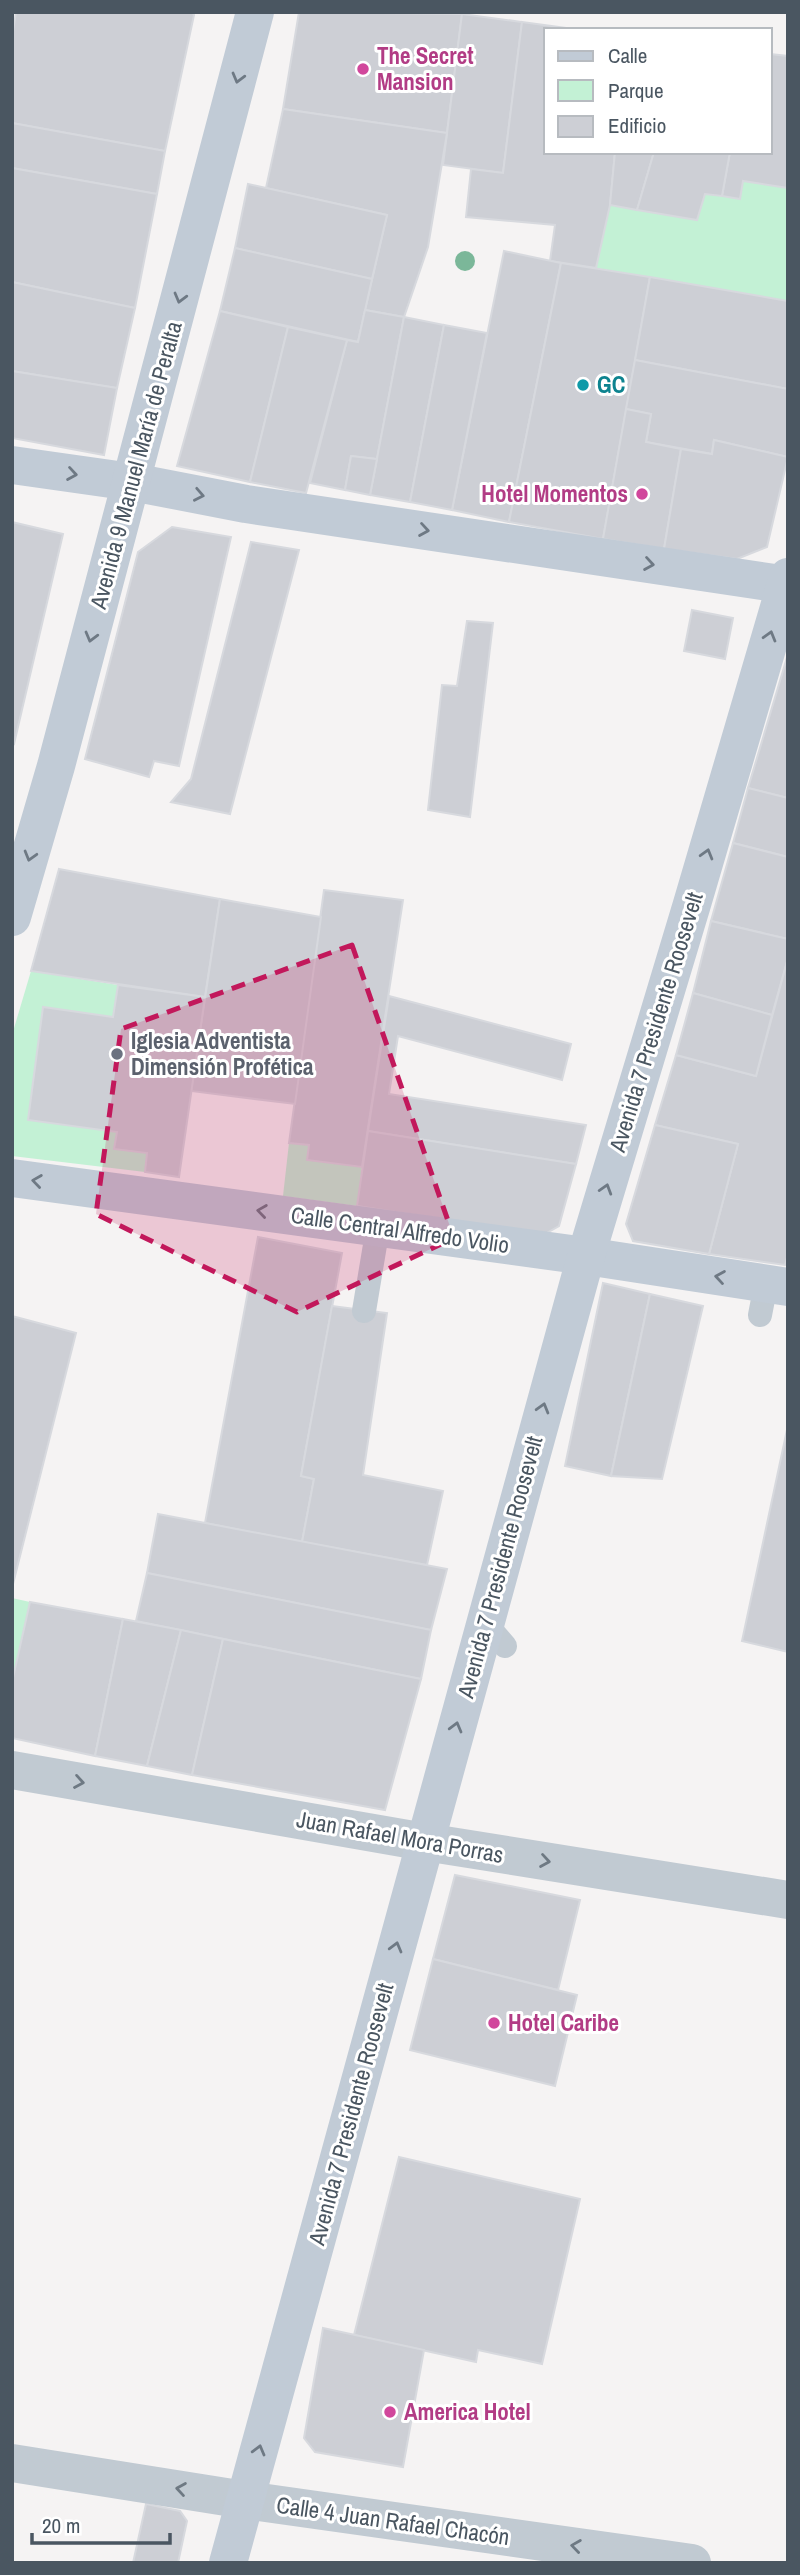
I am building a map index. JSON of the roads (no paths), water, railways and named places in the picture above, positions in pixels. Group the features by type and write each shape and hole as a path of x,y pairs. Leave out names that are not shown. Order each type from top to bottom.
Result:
{"street":[{"name":"Avenida 9 Manuel María de Peralta","path":"12,917 57,766 255,12"},
{"path":"12,465 132,482 246,504 787,582"},
{"name":"Avenida 7 Presidente Roosevelt","path":"228,2563 425,1842 495,1634 586,1255 787,582"},
{"name":"Calle Central Alfredo Volio","path":"12,1178 586,1255 771,1295"},
{"name":"Juan Rafael Mora Porras","path":"12,1770 425,1842 788,1900"},
{"name":"Calle 4 Juan Rafael Chacón","path":"12,2463 245,2500 692,2563"}],"lane":[{"path":"364,1311 378,1227"}],"place":[{"name":"The Secret Mansion","path":"363,69"},
{"name":"GC","path":"583,385"},
{"name":"Hotel Momentos","path":"642,494"},
{"name":"Iglesia Adventista Dimensión Profética","path":"117,1054"},
{"name":"Hotel Caribe","path":"494,2023"},
{"name":"America Hotel","path":"390,2412"}]}
